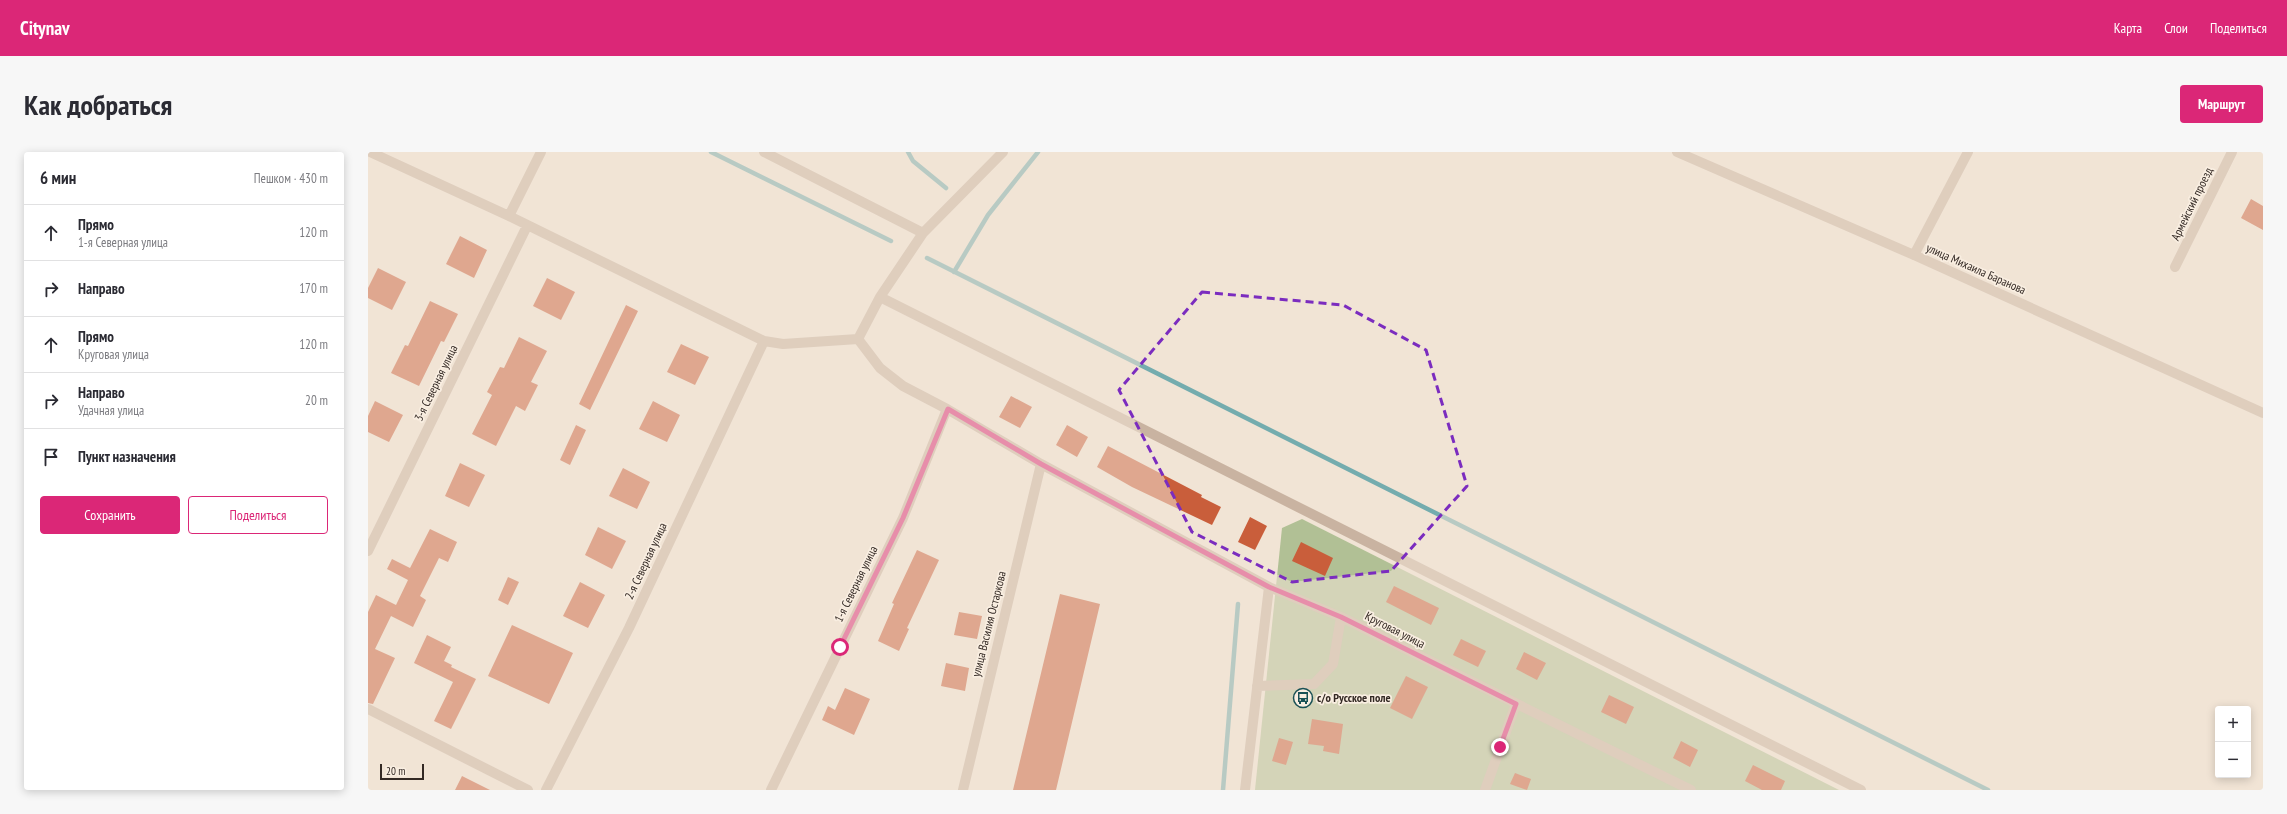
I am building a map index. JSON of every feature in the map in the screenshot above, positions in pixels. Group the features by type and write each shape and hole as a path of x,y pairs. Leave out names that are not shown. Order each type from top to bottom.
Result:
{"street":[{"path":"370,152 509,216 764,341 783,344 858,339 880,298 923,233 1003,152"},
{"path":"509,216 541,152"},
{"path":"764,152 923,233"},
{"name":"улица Михаила Баранова","path":"1677,152 1914,255 2263,412"},
{"path":"1914,255 1968,152"},
{"name":"Армейский проезд","path":"2175,267 2232,152"},
{"name":"3-я Северная улица","path":"368,551 527,226"},
{"path":"880,298 1861,790"},
{"name":"Круговая улица","path":"858,339 880,368 903,386 948,409 1041,464 1269,587 1341,617 1691,790"},
{"name":"2-я Северная улица","path":"546,790 629,628 764,341"},
{"name":"1-я Северная улица","path":"771,790 903,518 948,409"},
{"name":"улица Василия Остаркова","path":"963,790 1041,464"},
{"path":"1245,790 1269,587"},
{"path":"1257,686 1314,684 1333,664 1341,617"},
{"path":"1485,790 1516,704"},
{"path":"368,709 528,790"}],"highlighted area":[{"path":"1202,292 1343,305 1426,350 1467,486 1391,571 1292,582 1192,532 1119,390"}],"green space":[{"path":"1302,519 1839,790 1255,790 1282,528"}],"building":[{"path":"2251,199 2263,206 2263,230 2241,218"},
{"path":"460,236 487,250 474,278 446,264"},
{"path":"378,268 406,282 392,310 368,298 368,288"},
{"path":"547,278 575,292 561,320 533,306"},
{"path":"430,301 458,314 444,342 441,341 419,386 391,373 405,345 408,346"},
{"path":"626,305 638,311 590,410 579,404"},
{"path":"519,337 547,351 531,382 538,385 525,411 516,406 496,446 472,434 492,395 487,392 500,367 504,368"},
{"path":"681,344 709,357 695,385 667,372"},
{"path":"1011,396 1032,407 1020,428 999,417"},
{"path":"375,401 403,415 389,442 368,432 368,416"},
{"path":"653,401 680,415 667,442 639,429"},
{"path":"576,425 586,430 570,465 560,460"},
{"path":"1067,425 1088,437 1077,457 1056,445"},
{"path":"1108,446 1202,495 1201,497 1221,507 1212,525 1132,487 1097,467"},
{"path":"460,463 485,475 469,507 445,496"},
{"path":"623,468 650,482 637,509 609,496"},
{"path":"1250,517 1267,526 1255,550 1238,542"},
{"path":"598,527 626,541 612,569 585,555"},
{"path":"430,529 457,542 448,562 439,558 420,596 426,600 413,627 391,616 375,649 395,658 373,704 368,703 368,612 376,595 396,605 408,580 387,569 392,559 410,568"},
{"path":"1301,542 1333,558 1325,576 1292,561"},
{"path":"917,550 939,560 907,628 909,629 899,651 878,641 894,604 892,603"},
{"path":"508,577 519,582 508,605 498,600"},
{"path":"580,582 605,595 588,628 563,616"},
{"path":"1394,586 1439,608 1431,625 1386,602"},
{"path":"1060,594 1100,604 1056,790 1013,790"},
{"path":"959,612 982,616 977,639 954,635"},
{"path":"512,625 573,653 549,704 488,676"},
{"path":"427,635 451,647 444,661 452,665 451,667 476,679 451,729 434,721 453,682 414,663"},
{"path":"1461,639 1486,651 1478,667 1453,655"},
{"path":"1524,652 1546,663 1537,680 1516,669"},
{"path":"946,663 969,668 965,691 941,686"},
{"path":"1406,676 1428,687 1412,719 1390,708"},
{"path":"845,688 870,699 854,735 822,720 828,706 835,710"},
{"path":"1609,695 1634,707 1626,724 1601,712"},
{"path":"1312,719 1343,724 1339,754 1323,751 1324,746 1308,744"},
{"path":"1279,738 1293,742 1286,765 1272,761"},
{"path":"1681,741 1698,750 1690,767 1673,758"},
{"path":"1753,765 1785,781 1781,790 1762,790 1745,781"},
{"path":"1515,773 1531,779 1527,790 1510,784"},
{"path":"462,776 490,790 455,790"}],"waterway":[{"path":"711,152 891,241"},
{"path":"908,152 913,161 946,188"},
{"path":"954,272 988,215 1038,152"},
{"path":"927,258 1988,790"},
{"path":"1223,790 1238,604"}],"place":[{"name":"с/о Русское поле","path":"1303,698"}],"route":[{"path":"840,647 903,518 948,409 1041,464 1269,587 1341,617 1516,704 1500,747"}]}
